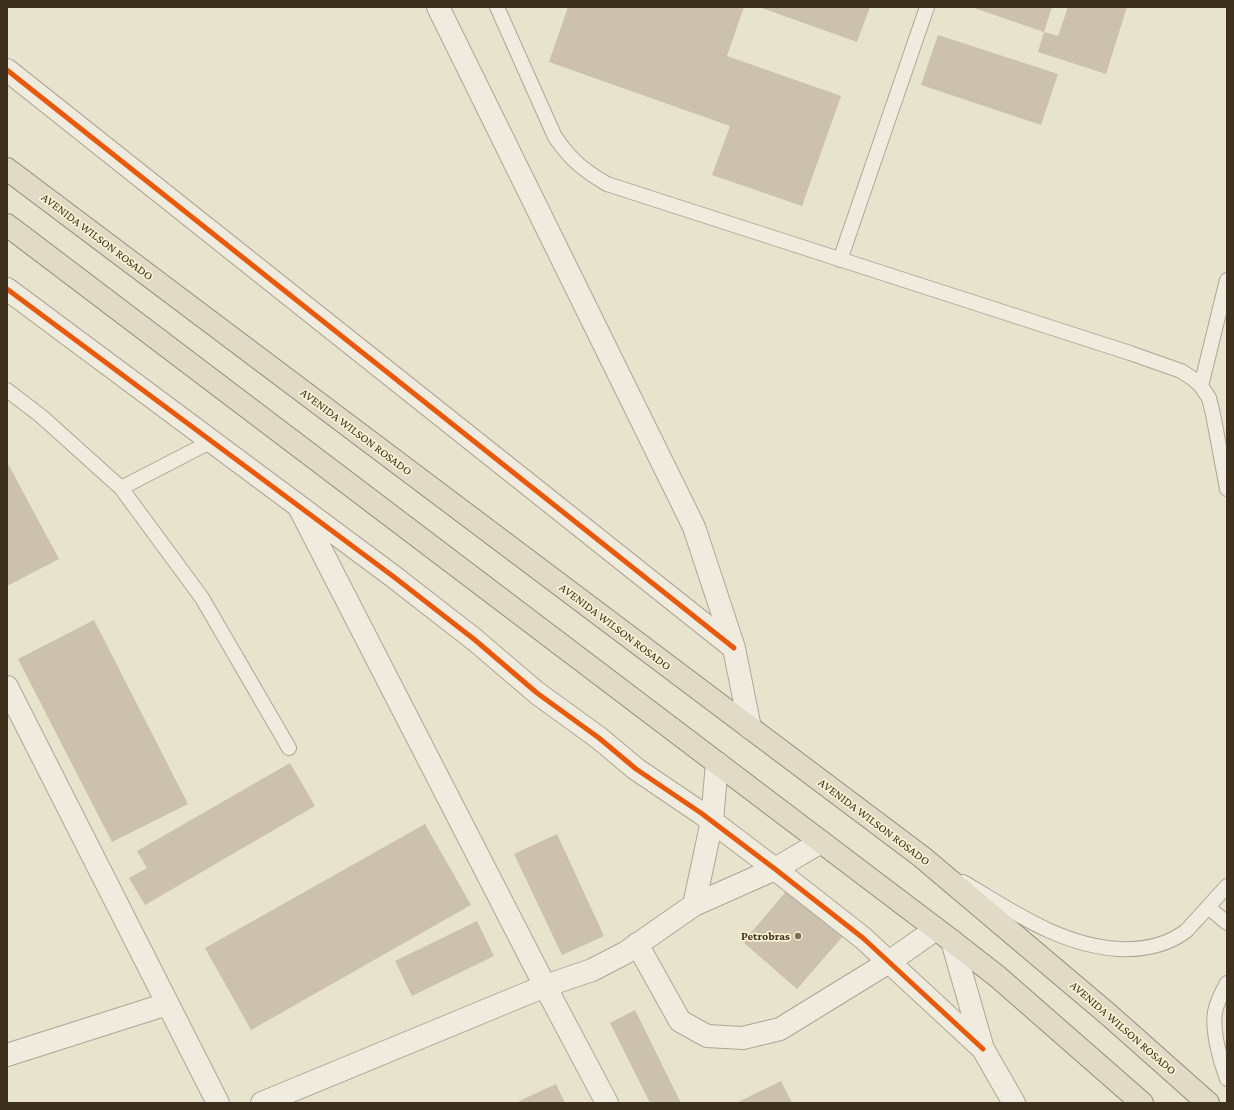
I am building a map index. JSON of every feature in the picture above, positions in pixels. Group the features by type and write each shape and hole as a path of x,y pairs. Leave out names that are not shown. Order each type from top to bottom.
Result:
{"highway":[{"name":"AVENIDA WILSON ROSADO","path":"7,169 922,857 1109,1015 1208,1103"},
{"path":"7,225 944,935 998,977 1142,1103"}],"street":[{"path":"438,7 694,527 734,648 750,728"},
{"path":"7,70 734,648"},
{"path":"7,289 394,577 450,620 537,693 598,738 636,769 712,821 775,869 863,938 983,1049"},
{"path":"298,505 545,986 607,1103"},
{"path":"7,687 218,1103"},
{"path":"694,905 712,821 717,763"},
{"path":"262,1103 545,986 592,970 625,953 694,905 775,869 821,842"},
{"path":"637,944 680,1021 707,1036 742,1038 780,1029 889,962 944,935 983,1049 1014,1103"},
{"path":"7,1055 167,1004"}],"lane":[{"path":"497,7 555,137 566,154 582,168 606,184 1181,371 1201,386 1209,398 1227,489"},
{"path":"840,260 927,7"},
{"path":"1201,386 1227,280"},
{"path":"7,390 41,416 121,488 202,598 289,748"},
{"path":"121,488 212,441"},
{"path":"922,857 1037,925 1072,940 1105,948 1147,949 1162,944 1186,930 1227,886"},
{"path":"1208,907 1227,923"},
{"path":"1227,983 1215,1012 1216,1038 1227,1078"}],"building":[{"path":"568,7 744,7 727,56 841,96 802,206 712,175 730,126 549,62"},
{"path":"759,7 870,7 857,42"},
{"path":"971,7 1052,7 1044,32"},
{"path":"1068,7 1127,7 1106,74 1038,52 1044,32 1058,36"},
{"path":"938,35 1058,74 1041,125 921,85"},
{"path":"7,462 59,559 7,586"},
{"path":"94,620 188,804 112,842 18,659"},
{"path":"290,763 315,806 145,905 129,878 147,868 137,851"},
{"path":"425,824 471,905 251,1030 205,948"},
{"path":"557,834 604,936 562,955 514,854"},
{"path":"789,888 844,935 797,989 743,942"},
{"path":"477,921 494,956 412,996 395,961"},
{"path":"635,1010 681,1103 650,1103 610,1023"},
{"path":"781,1081 792,1103 736,1103"},
{"path":"556,1084 565,1103 520,1103 519,1101"}],"cycle path":[{"path":"7,70 734,648"},
{"path":"7,289 394,577 475,640 537,693 599,738 636,769 701,813 775,869 863,938 983,1049"}],"place":[{"name":"Petrobras","path":"798,936"}]}
